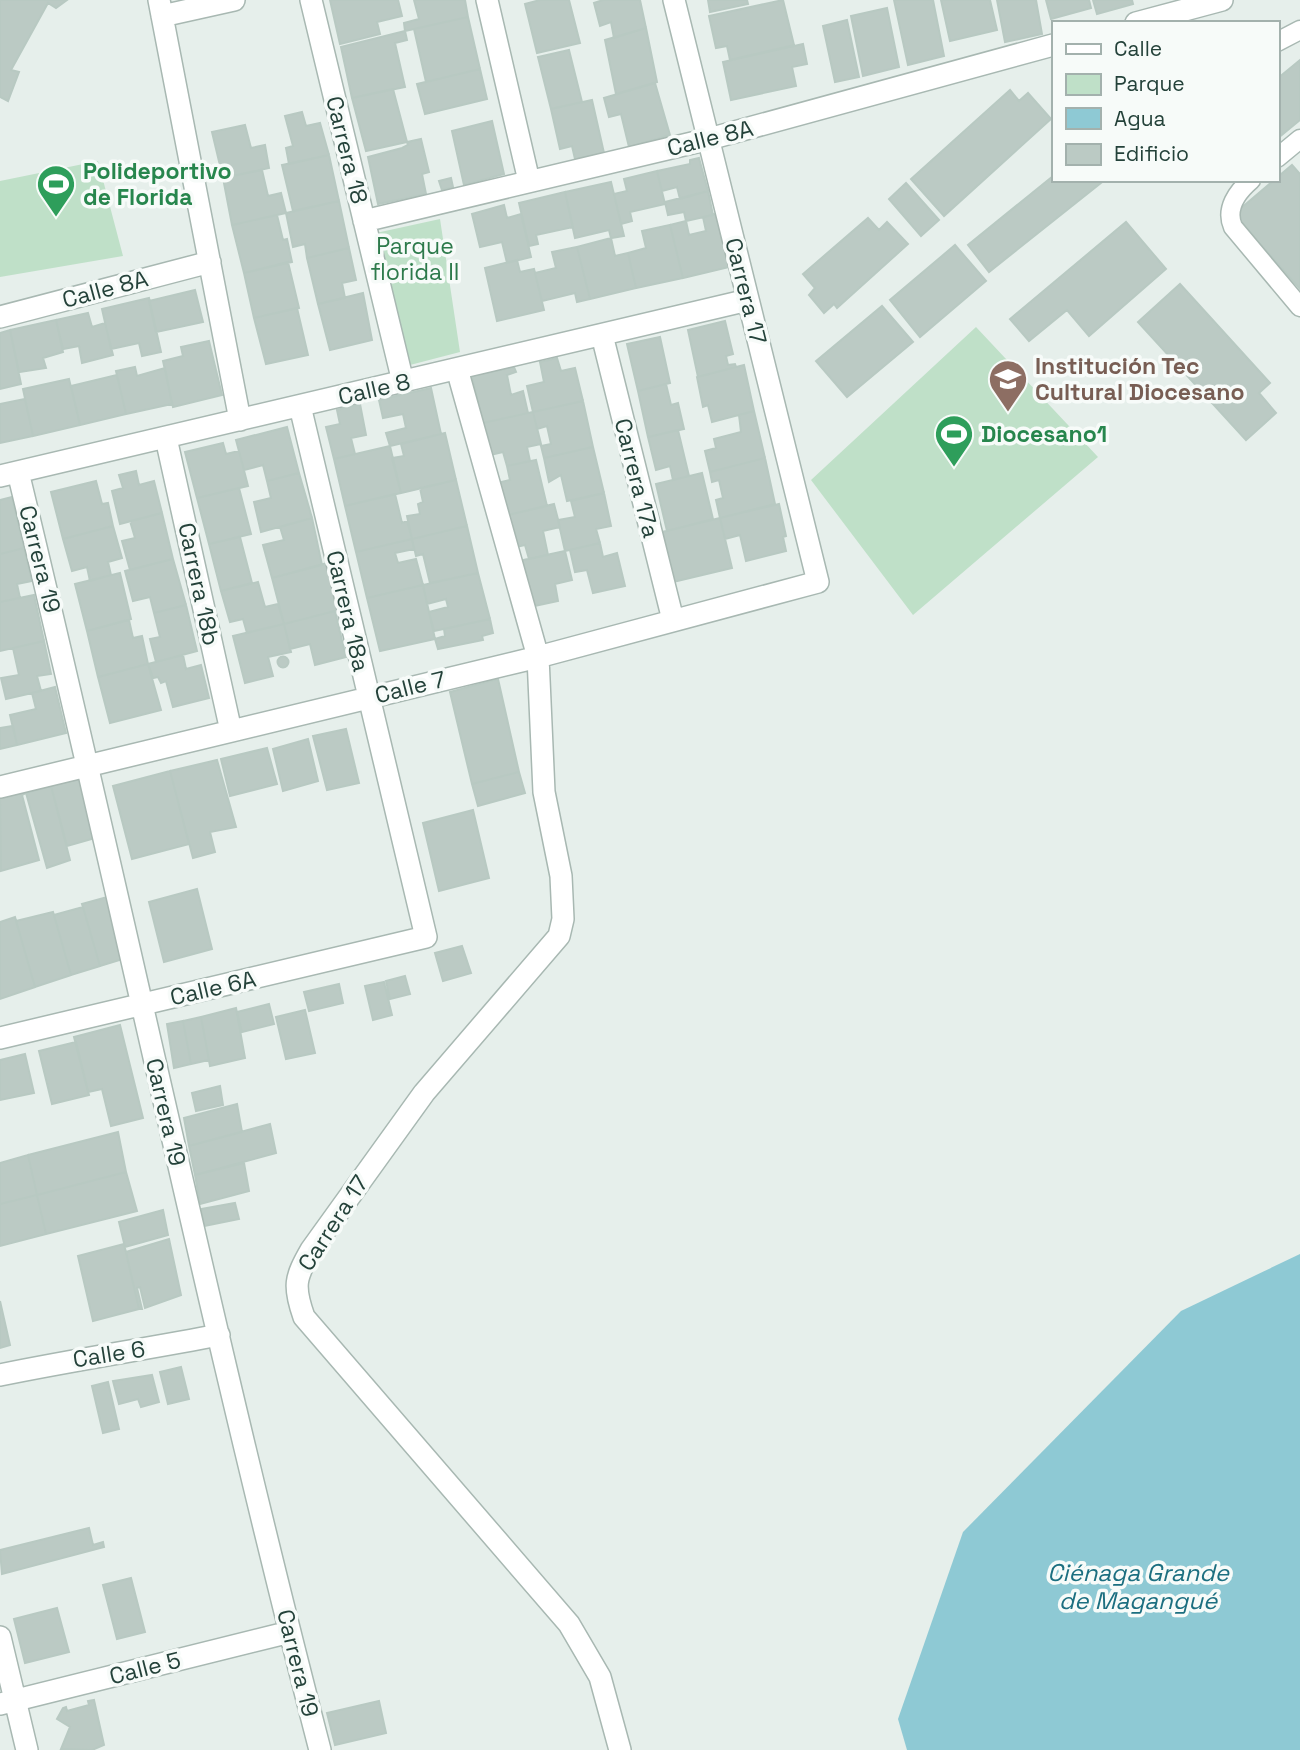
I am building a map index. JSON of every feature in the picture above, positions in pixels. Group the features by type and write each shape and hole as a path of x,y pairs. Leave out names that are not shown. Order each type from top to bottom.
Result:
{"street":[{"path":"234,0 161,8 240,420"},
{"name":"Carrera 18","path":"311,0 403,382"},
{"path":"487,0 529,181"},
{"name":"Carrera 17","path":"674,0 818,582"},
{"path":"1142,21 1222,0"},
{"name":"Calle 8A","path":"364,221 709,139 1052,45"},
{"name":"Calle 8A","path":"0,317 210,262"},
{"name":"Calle 8","path":"9,474 748,300"},
{"name":"Carrera 17a","path":"602,335 673,620"},
{"path":"457,369 538,657"},
{"name":"Carrera 18a","path":"300,406 426,937"},
{"name":"Carrera 18b","path":"166,438 231,731"},
{"name":"Carrera 19","path":"9,474 89,765 140,1005 320,1750"},
{"name":"Calle 7","path":"0,787 538,657 818,582"},
{"name":"Carrera 17","path":"538,657 544,792 561,876 564,919 559,936 424,1093 310,1250 298,1273 295,1292 304,1317 569,1624 600,1677 620,1750"},
{"name":"Calle 6A","path":"0,1038 426,937"},
{"name":"Calle 6","path":"0,1375 111,1352 219,1335"},
{"name":"Calle 5","path":"7,1702 290,1632"},
{"path":"0,1637 7,1702 27,1750"}],"lane":[{"path":"1279,41 1300,30"},
{"path":"1279,156 1300,139"},
{"path":"1246,182 1229,209 1233,226 1300,307"}],"green space":[{"name":"Polideportivo de Florida","path":"98,161 123,256 0,277 0,181"},
{"name":"Parque florida II","path":"440,219 460,352 410,365 376,233"},
{"name":"Diocesano1","path":"976,327 1098,457 913,615 811,480"}],"water":[{"name":"Ciénaga Grande de Magangué","path":"1300,1254 1300,1750 907,1750 898,1719 963,1532 1181,1311"}],"building":[{"path":"0,0 67,0 56,8 48,3 11,70 19,72 8,101 0,97"},
{"path":"330,0 398,0 402,16 377,22 380,34 340,44"},
{"path":"414,0 465,0 468,17 405,31 404,23 419,19"},
{"path":"540,0 569,0 580,43 537,53 525,4"},
{"path":"603,0 640,0 646,28 614,38 611,22 600,26 594,3"},
{"path":"708,0 747,0 748,4 710,12"},
{"path":"783,0 794,45 730,60 727,46 716,48 709,16"},
{"path":"894,0 933,0 944,56 908,65"},
{"path":"941,0 990,0 997,30 950,41"},
{"path":"997,0 1036,0 1042,34 1005,42"},
{"path":"1046,0 1089,0 1091,8 1051,19"},
{"path":"1093,0 1132,0 1133,4 1097,14"},
{"path":"887,8 899,67 863,76 851,16"},
{"path":"468,17 480,69 426,82 414,29"},
{"path":"847,20 859,77 835,82 823,26"},
{"path":"646,28 657,82 616,94 605,40"},
{"path":"405,31 407,40 395,43 405,87 352,98 341,47"},
{"path":"803,44 807,64 792,67 796,86 731,100 723,62"},
{"path":"569,50 582,102 551,109 538,57"},
{"path":"1300,60 1300,120 1279,137 1279,77"},
{"path":"480,69 487,99 425,114 417,84"},
{"path":"655,83 670,135 629,147 621,114 609,117 604,98"},
{"path":"393,89 407,142 366,151 352,98"},
{"path":"1010,90 1019,101 1028,93 1051,119 944,216 911,179"},
{"path":"592,100 604,153 575,159 572,146 560,149 551,109"},
{"path":"302,112 306,126 320,123 329,155 289,164 286,148 293,146 285,116"},
{"path":"492,121 504,174 464,185 452,131"},
{"path":"245,125 251,148 265,145 269,168 223,178 212,132"},
{"path":"421,139 429,172 422,174 426,194 378,204 368,157 402,148 408,145 407,142"},
{"path":"329,155 339,201 293,211 282,165"},
{"path":"699,158 708,191 680,199 677,187 662,191 657,171 690,164 690,160"},
{"path":"1292,165 1300,174 1300,289 1234,214 1272,182 1279,182 1279,176"},
{"path":"262,170 268,196 281,193 286,213 232,225 223,178"},
{"path":"657,171 665,204 630,212 632,221 621,224 614,194 627,191 624,179"},
{"path":"1052,177 1052,182 1101,183 989,272 968,245"},
{"path":"451,178 453,187 442,190 439,181"},
{"path":"611,182 624,236 611,238 609,230 575,238 565,192"},
{"path":"906,183 939,220 921,236 889,199"},
{"path":"708,191 713,215 686,221 684,212 668,215 665,202"},
{"path":"565,192 573,227 536,235 538,244 529,246 519,203"},
{"path":"339,201 349,248 307,258 305,244 293,247 286,213"},
{"path":"504,205 507,218 521,214 531,257 507,263 502,242 480,247 472,214"},
{"path":"716,214 729,267 683,278 670,225 686,221 689,235 706,231 703,217"},
{"path":"277,215 283,240 287,239 292,262 244,273 232,225"},
{"path":"868,218 879,230 887,222 908,244 837,308 834,304 824,313 809,295 815,288 803,274"},
{"path":"1126,222 1166,269 1089,336 1067,310 1029,341 1010,319"},
{"path":"670,225 683,278 636,288 628,253 646,248 642,231"},
{"path":"611,238 615,256 628,253 636,288 590,299 577,247"},
{"path":"955,245 986,281 920,337 890,300"},
{"path":"577,247 590,299 577,302 575,293 542,301 535,273 556,268 552,252"},
{"path":"349,248 356,280 342,283 345,298 318,304 307,258"},
{"path":"517,260 520,272 534,269 544,310 497,321 485,268"},
{"path":"288,262 299,308 254,318 244,273"},
{"path":"1180,284 1270,383 1259,393 1276,413 1246,440 1138,322"},
{"path":"195,290 203,322 156,332 149,301"},
{"path":"363,293 372,340 330,350 318,304"},
{"path":"149,298 161,352 142,356 139,343 111,349 102,309"},
{"path":"882,306 913,342 847,397 816,361"},
{"path":"297,308 308,355 266,364 254,318"},
{"path":"88,313 92,327 105,323 113,355 82,363 79,346 63,349 56,320"},
{"path":"56,320 63,352 43,358 46,368 19,372 10,330"},
{"path":"725,321 733,354 726,356 728,365 735,364 736,367 698,377 688,330"},
{"path":"10,330 21,384 0,389 0,333"},
{"path":"660,337 670,383 638,391 627,344"},
{"path":"209,341 222,395 173,407 163,361 183,356 181,347"},
{"path":"557,358 561,371 575,368 583,401 533,412 527,386 544,382 540,362"},
{"path":"744,365 754,411 712,422 708,405 703,407 697,377"},
{"path":"135,367 137,376 165,368 172,404 126,414 116,371"},
{"path":"514,367 516,372 507,375 511,395 523,391 528,413 483,423 472,376"},
{"path":"117,375 126,414 80,425 71,386"},
{"path":"69,379 80,425 33,436 23,389"},
{"path":"666,384 671,405 678,403 684,429 648,437 638,391"},
{"path":"431,388 441,434 390,446 386,433 406,428 403,414 383,418 379,400"},
{"path":"25,399 33,436 0,443 0,404"},
{"path":"583,401 593,447 544,458 541,446 551,444 547,426 537,429 533,412"},
{"path":"360,404 366,435 351,438 355,454 334,459 326,427 340,424 337,410"},
{"path":"754,411 765,458 710,472 705,451 716,448 714,439 741,432 739,415"},
{"path":"533,412 541,444 527,447 530,461 507,466 503,452 490,455 483,423"},
{"path":"287,427 299,473 267,481 263,465 244,470 236,440"},
{"path":"678,430 689,476 673,480 670,466 656,470 648,437"},
{"path":"445,433 456,480 401,493 392,458 404,456 401,444"},
{"path":"223,443 226,454 239,451 248,486 197,498 185,452"},
{"path":"390,446 401,493 345,506 334,459"},
{"path":"593,447 604,493 567,501 561,475 549,482 544,458"},
{"path":"765,458 775,504 720,518 716,500 723,498 719,480 712,482 710,472"},
{"path":"536,460 547,506 504,516 497,483 510,480 507,466"},
{"path":"136,471 139,485 154,481 162,513 120,524 112,491 123,488 119,475"},
{"path":"299,473 312,518 261,532 254,502 271,498 267,481"},
{"path":"702,473 713,519 667,531 656,484"},
{"path":"456,480 467,526 412,539 407,516 420,514 418,504 423,502 420,488"},
{"path":"96,481 102,504 108,503 113,526 63,539 51,492"},
{"path":"239,488 251,534 209,544 197,498"},
{"path":"604,493 611,526 596,529 600,543 565,551 558,520 575,517 571,501"},
{"path":"395,494 402,523 407,521 412,539 356,552 345,506"},
{"path":"12,497 24,548 0,554 0,500"},
{"path":"554,504 560,527 543,531 548,555 529,559 525,545 511,548 504,516"},
{"path":"779,504 786,536 783,537 786,551 746,561 740,535 725,539 720,518"},
{"path":"162,513 173,559 130,570 122,541 135,538 130,521"},
{"path":"312,518 322,565 272,578 263,545 284,540 280,527"},
{"path":"720,518 732,568 673,582 662,532"},
{"path":"113,526 122,558 108,562 111,575 90,581 87,567 72,571 63,539"},
{"path":"467,526 478,573 430,583 423,554 416,556 412,539"},
{"path":"240,537 252,583 221,591 209,544"},
{"path":"412,539 414,549 395,553 398,563 416,559 423,585 367,598 356,552"},
{"path":"600,543 603,557 617,553 625,586 593,593 587,570 575,572 570,550"},
{"path":"24,548 32,581 17,584 20,598 0,602 0,554"},
{"path":"565,551 572,580 555,584 558,601 525,608 514,562"},
{"path":"173,559 186,605 154,613 150,597 133,601 125,571"},
{"path":"327,563 339,610 284,624 272,578"},
{"path":"120,573 131,619 87,631 75,584"},
{"path":"478,573 490,619 434,631 429,612 448,607 446,599 427,604 423,585"},
{"path":"258,582 265,607 278,604 284,624 247,633 243,619 230,622 221,591"},
{"path":"423,585 435,639 380,651 367,598"},
{"path":"34,595 44,641 0,651 0,602"},
{"path":"186,605 197,651 156,662 150,639 160,637 154,613"},
{"path":"335,611 346,657 315,665 310,644 290,649 284,624"},
{"path":"490,619 493,633 482,636 483,640 438,649 435,639 445,636 444,629"},
{"path":"129,620 133,638 142,636 148,664 98,677 87,631"},
{"path":"284,624 291,652 268,657 273,676 245,683 233,636"},
{"path":"44,641 51,674 37,676 41,691 6,699 1,678 19,675 13,648"},
{"path":"183,655 186,669 201,665 209,698 173,707 166,681 161,683 158,677 153,678 148,664"},
{"path":"283,656 289,662 283,668 277,662"},
{"path":"148,664 161,710 110,723 98,677"},
{"path":"498,679 519,772 472,784 450,692"},
{"path":"55,687 66,733 17,745 10,715 36,709 32,693"},
{"path":"13,726 17,745 0,749 0,728"},
{"path":"346,729 359,783 327,790 313,736"},
{"path":"308,739 318,781 283,791 273,749"},
{"path":"267,748 277,784 230,796 221,759"},
{"path":"217,760 236,827 210,832 215,852 193,858 170,771"},
{"path":"170,771 189,844 132,859 113,786"},
{"path":"519,772 525,793 478,806 472,784"},
{"path":"79,778 95,838 67,846 51,786"},
{"path":"51,786 70,860 47,868 26,793"},
{"path":"24,787 26,793 22,795 39,860 1,871 0,794"},
{"path":"473,810 489,878 439,891 423,823"},
{"path":"197,889 212,949 164,962 149,902"},
{"path":"111,896 129,957 100,966 82,904"},
{"path":"83,907 100,966 71,975 54,915"},
{"path":"53,912 71,975 35,987 16,921"},
{"path":"15,917 35,987 0,999 0,922"},
{"path":"462,946 471,973 443,981 435,953"},
{"path":"405,976 410,994 390,999 386,981"},
{"path":"384,982 392,1015 373,1020 365,986"},
{"path":"339,984 343,1003 309,1011 304,992"},
{"path":"269,1004 274,1024 242,1032 237,1012"},
{"path":"236,1008 245,1058 210,1066 201,1017"},
{"path":"305,1010 315,1053 286,1059 276,1017"},
{"path":"201,1017 209,1060 191,1064 183,1021"},
{"path":"183,1021 191,1064 174,1068 167,1024"},
{"path":"120,1025 143,1118 111,1126 102,1089 88,1092 74,1037"},
{"path":"76,1042 89,1095 52,1104 39,1051"},
{"path":"25,1054 34,1093 0,1100 0,1060"},
{"path":"220,1086 223,1105 196,1111 192,1093"},
{"path":"237,1104 242,1132 189,1146 184,1118"},
{"path":"270,1124 276,1153 195,1175 189,1146"},
{"path":"118,1132 126,1172 37,1195 28,1155"},
{"path":"28,1155 37,1195 0,1204 0,1163"},
{"path":"244,1163 249,1191 200,1204 195,1175"},
{"path":"126,1172 137,1211 46,1234 37,1195"},
{"path":"37,1195 46,1234 0,1246 0,1204"},
{"path":"235,1203 239,1219 204,1226 201,1209"},
{"path":"163,1210 168,1235 125,1247 119,1222"},
{"path":"169,1239 181,1295 145,1308 140,1287 137,1288 142,1309 139,1309 126,1252"},
{"path":"124,1244 139,1309 93,1321 78,1256"},
{"path":"0,1301 10,1345 0,1348"},
{"path":"181,1367 189,1399 168,1404 160,1372"},
{"path":"152,1375 159,1402 141,1407 138,1399 119,1404 113,1381"},
{"path":"108,1382 119,1429 103,1433 92,1386"},
{"path":"89,1528 93,1545 103,1542 104,1547 2,1574 0,1550"},
{"path":"131,1578 145,1632 117,1639 103,1585"},
{"path":"57,1608 69,1652 25,1663 14,1619"},
{"path":"94,1700 104,1745 92,1750 61,1749 70,1727 57,1719 63,1708 66,1707 67,1711 89,1705 88,1701"},
{"path":"379,1701 386,1733 335,1745 327,1713"}],"place":[{"name":"Polideportivo de Florida","path":"56,218"},
{"name":"Institución Tec Cultural Diocesano","path":"1008,413"},
{"name":"Diocesano1","path":"954,468"}]}
